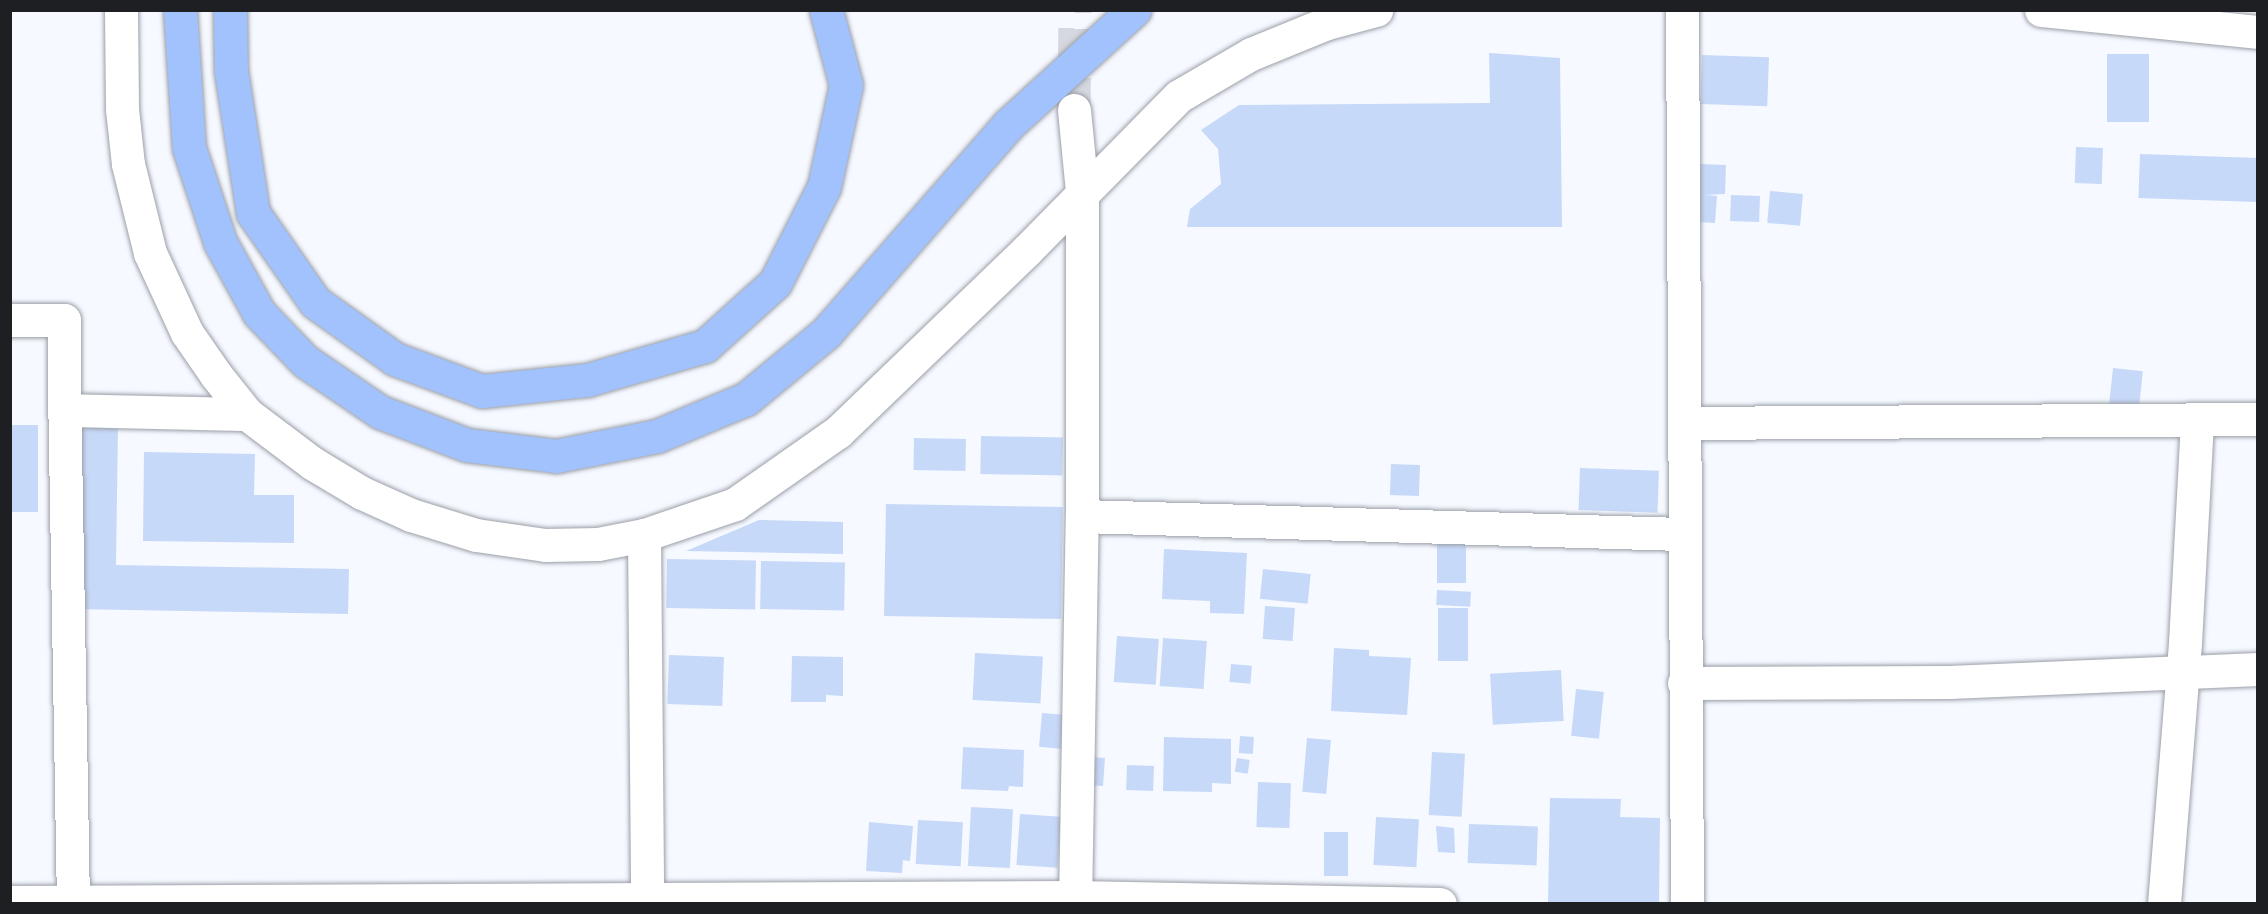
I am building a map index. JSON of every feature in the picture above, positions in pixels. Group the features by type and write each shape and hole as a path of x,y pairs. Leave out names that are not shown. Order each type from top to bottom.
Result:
{"highway":[{"path":"180,10 189,148 220,242 259,313 305,361 380,412 467,445 556,456 657,436 746,399 826,333 1008,125 1134,10"},
{"path":"230,10 231,71 253,213 315,302 395,359 482,391 587,380 705,346 775,283 824,187 846,85 826,10"}],"street":[{"path":"121,10 122,109 128,164 150,253 187,333 247,414 312,463 362,493 422,518 476,535 545,545 598,544 644,535 735,504 838,432 1028,250 1082,191 1179,96 1251,54 1327,23 1376,10"},
{"path":"1682,10 1683,534 1687,903"},
{"path":"2041,10 2258,32"},
{"path":"1074,110 1082,191 1082,516 1075,900"},
{"path":"10,320 64,320 73,902"},
{"path":"64,410 247,414"},
{"path":"1684,423 2258,419"},
{"path":"2164,903 2183,674 2197,421"},
{"path":"1082,516 1683,534"},
{"path":"644,535 647,901"},
{"path":"1684,683 1949,682 2183,674 2258,669"},
{"path":"10,902 1075,900 1440,903"}],"building":[{"path":"1489,53 1560,58 1562,227 1187,227 1190,209 1221,184 1218,149 1201,130 1239,105 1490,103"},
{"path":"2107,54 2149,54 2149,122 2107,122"},
{"path":"1702,55 1769,57 1767,106 1700,104"},
{"path":"2076,147 2103,148 2102,184 2075,183"},
{"path":"2140,154 2258,158 2256,202 2138,198"},
{"path":"1700,164 1726,165 1725,194 1705,195 1717,196 1715,223 1699,222"},
{"path":"1770,191 1803,194 1800,226 1767,223"},
{"path":"1731,195 1760,196 1759,222 1730,221"},
{"path":"2113,368 2143,371 2139,407 2109,404"},
{"path":"10,425 38,425 38,512 10,512"},
{"path":"77,426 118,426 116,565 349,569 348,614 74,609"},
{"path":"981,436 1063,437 1062,475 980,474"},
{"path":"914,438 966,439 965,471 913,470"},
{"path":"144,452 255,454 254,495 294,495 294,543 143,541"},
{"path":"1391,464 1420,465 1419,496 1390,495"},
{"path":"1580,468 1659,471 1657,513 1579,510"},
{"path":"886,504 1063,507 1061,619 884,616"},
{"path":"759,520 843,522 843,554 686,551"},
{"path":"1437,544 1466,544 1466,583 1437,583"},
{"path":"1164,549 1247,553 1244,614 1210,613 1210,601 1162,599"},
{"path":"667,559 756,561 755,610 666,608"},
{"path":"761,561 845,562 844,610 760,609"},
{"path":"1263,569 1311,574 1308,604 1260,599"},
{"path":"1437,590 1471,592 1470,607 1436,605"},
{"path":"1265,606 1295,608 1293,641 1263,639"},
{"path":"1438,608 1468,608 1468,661 1438,661"},
{"path":"1117,636 1159,639 1156,685 1114,682"},
{"path":"1163,638 1207,641 1204,689 1160,686"},
{"path":"1334,648 1369,650 1369,656 1411,658 1407,715 1331,711"},
{"path":"975,653 1043,657 1040,703 973,700"},
{"path":"669,655 724,657 722,706 667,704"},
{"path":"792,656 843,657 843,696 826,695 826,702 791,702"},
{"path":"1231,664 1252,666 1250,684 1229,682"},
{"path":"1561,670 1564,721 1493,725 1490,674"},
{"path":"1576,689 1604,692 1599,739 1571,736"},
{"path":"1042,713 1066,715 1063,749 1039,747"},
{"path":"1240,736 1254,737 1253,754 1239,753"},
{"path":"1164,737 1231,739 1231,784 1212,783 1212,792 1163,791"},
{"path":"1307,738 1331,740 1326,794 1302,792"},
{"path":"963,747 1024,750 1023,787 1009,786 1008,791 961,789"},
{"path":"1432,752 1465,754 1462,817 1429,815"},
{"path":"1091,757 1105,758 1103,786 1089,785"},
{"path":"1237,758 1250,760 1248,774 1235,772"},
{"path":"1127,765 1154,766 1153,791 1126,790"},
{"path":"1258,782 1291,783 1289,828 1256,827"},
{"path":"1550,798 1621,799 1620,817 1660,818 1659,904 1548,903"},
{"path":"971,807 1013,809 1010,868 968,866"},
{"path":"1020,814 1061,817 1057,868 1016,865"},
{"path":"1376,817 1419,819 1416,867 1373,865"},
{"path":"918,820 963,822 961,866 916,864"},
{"path":"869,822 913,826 910,861 903,860 902,873 866,871"},
{"path":"1469,824 1538,826 1537,865 1468,863"},
{"path":"1436,826 1454,828 1455,853 1438,852"},
{"path":"1324,832 1348,832 1348,876 1324,876"}],"tunnel":[{"path":"1074,110 1075,10"}]}
